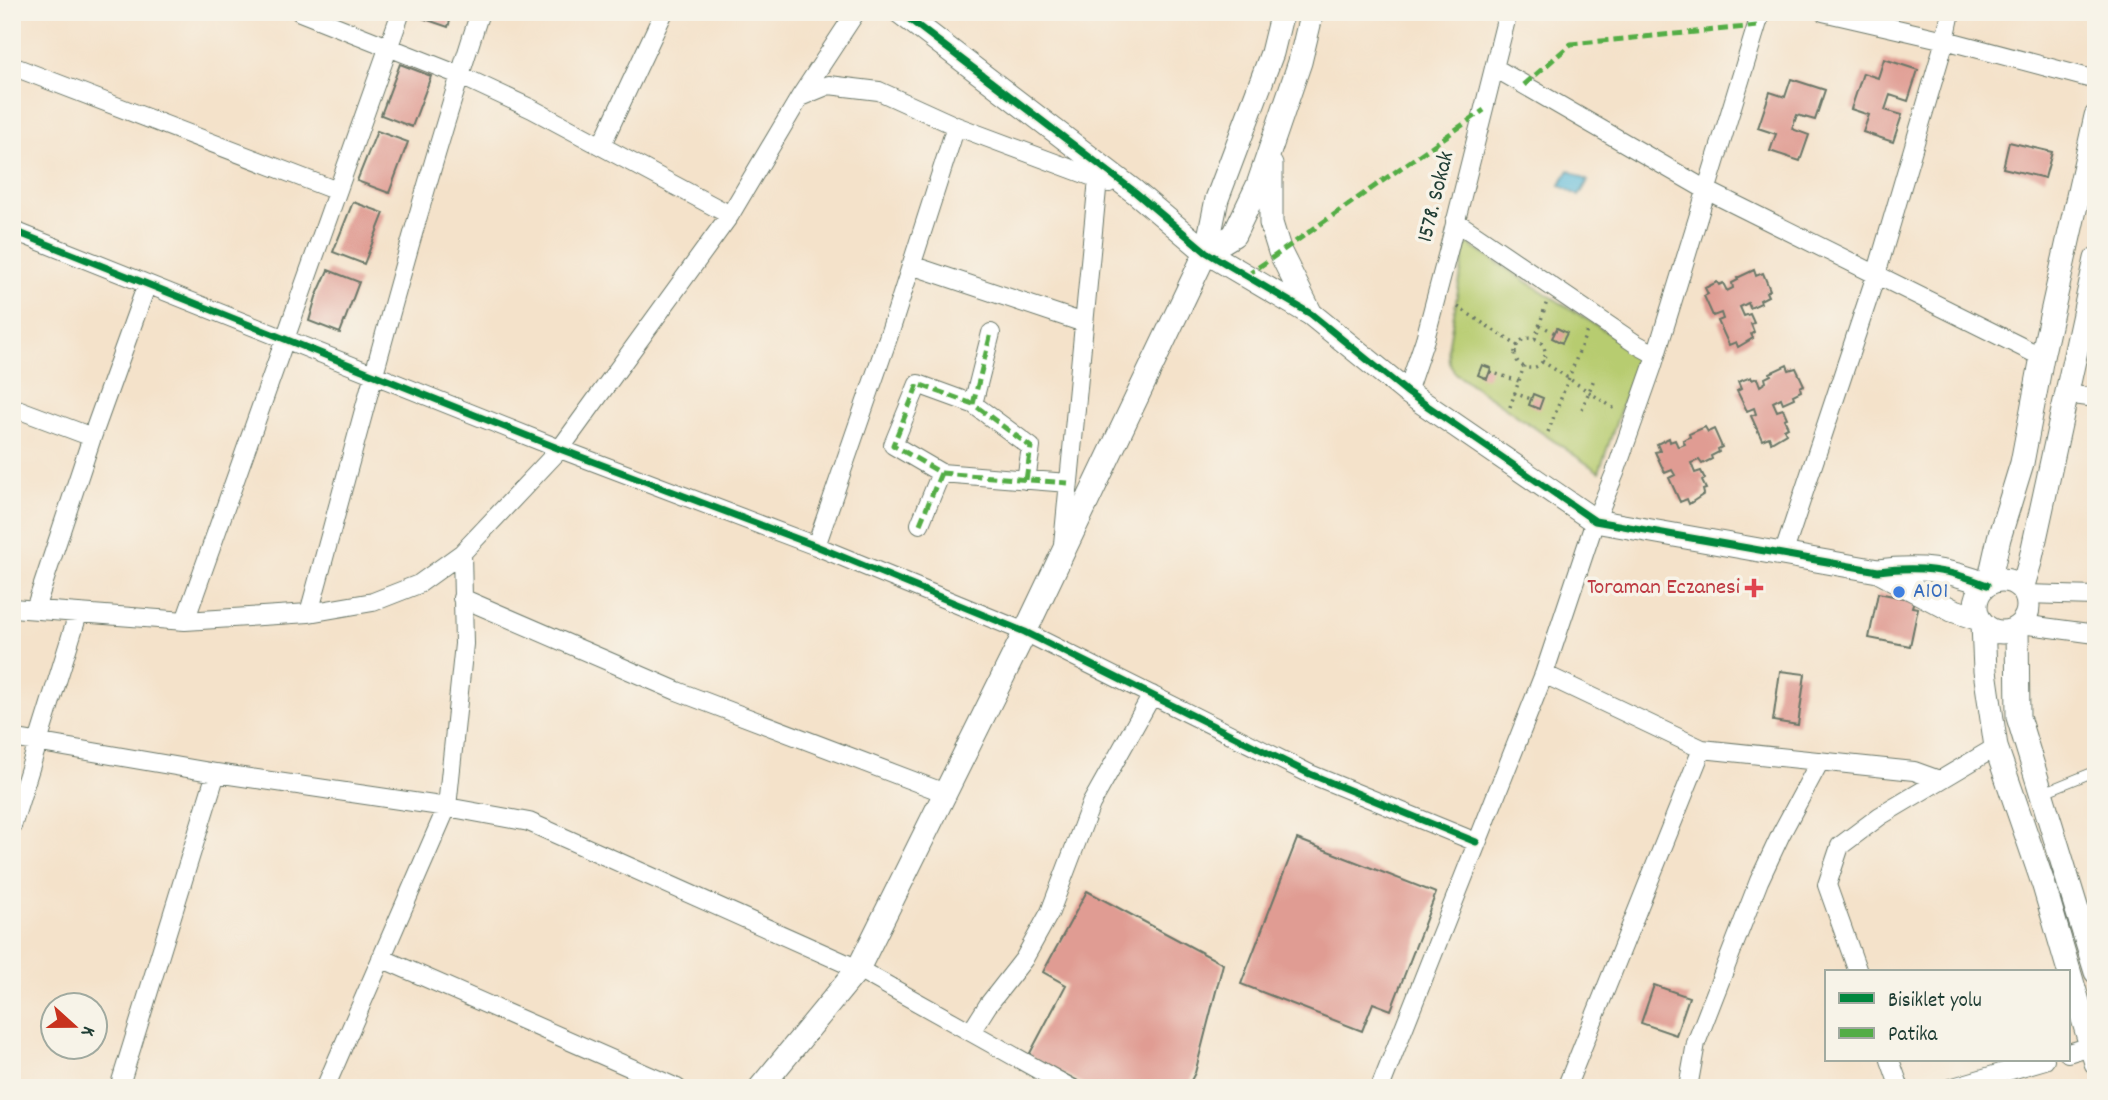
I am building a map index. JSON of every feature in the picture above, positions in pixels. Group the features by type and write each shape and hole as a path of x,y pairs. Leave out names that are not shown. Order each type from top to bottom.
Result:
{"street":[{"path":"300,12 459,75 532,109 730,215"},
{"path":"185,621 401,12"},
{"path":"309,613 459,75 480,12"},
{"path":"601,146 664,12"},
{"path":"12,608 185,621 309,613 373,602 419,584 462,553 560,449 730,215 800,97 856,12"},
{"path":"900,12 1136,192 1206,252 1311,314 1407,392 1595,521 1878,571 1928,568 1966,576 1983,603 1987,628 1999,633 2023,609 2096,596"},
{"path":"760,1088 858,969 1025,632 1206,252 1217,199 1272,53 1282,12"},
{"path":"1206,252 1234,235 1258,185 1300,62 1312,12"},
{"name":"1578. Sokak","path":"1407,392 1425,339 1508,12"},
{"path":"1380,1088 1544,674 1595,521 1656,355 1761,12"},
{"path":"1823,12 1945,40 2096,80"},
{"path":"1783,555 1876,275 1951,12"},
{"path":"12,66 338,191"},
{"path":"1495,68 1707,191 2042,356"},
{"path":"800,97 829,85 879,91 956,126 1136,192"},
{"path":"2068,970 2044,886 1996,747 1985,671 1983,603 2022,463 2042,356 2096,116"},
{"path":"816,546 956,126"},
{"path":"1271,148 1271,223 1280,252 1311,314"},
{"path":"1062,554 1098,179"},
{"path":"1455,221 1656,355"},
{"path":"12,230 560,449 816,546 1025,632 1310,774 1476,842"},
{"path":"2096,259 2029,562 2023,609 2018,717 2041,793 2086,912 2096,972"},
{"path":"911,265 1084,323"},
{"path":"36,609 92,437 147,284"},
{"path":"973,404 991,333"},
{"path":"1026,480 1031,447 973,404 918,384 893,445 941,473 1026,480 1068,483"},
{"path":"2066,394 2096,398"},
{"path":"12,407 92,437"},
{"path":"920,524 941,473"},
{"path":"325,1088 447,807 464,643 462,553"},
{"path":"1878,571 1952,610 1983,603 2005,580 2017,584 2023,609"},
{"path":"463,598 677,691 945,793"},
{"path":"2023,609 2096,634"},
{"path":"12,826 78,614"},
{"path":"1544,674 1702,749 1914,771 1939,780"},
{"path":"971,1032 988,1005 1024,959 1049,912 1091,804 1152,695"},
{"path":"12,738 529,822 858,969 1070,1088"},
{"path":"1857,970 1827,886 1840,846 1880,816 1996,747"},
{"path":"1566,1088 1702,749"},
{"path":"1688,1088 1696,1043 1759,881 1820,761"},
{"path":"119,1088 216,773"},
{"path":"382,958 677,1088"},
{"path":"2070,975 2093,1054 2070,1053"},
{"path":"1891,1062 1900,1088"},
{"path":"1950,1088 2000,1081 2041,1062"}],"lane":[{"path":"2041,793 2096,771"}],"path":[{"path":"1535,339 1548,299"},
{"path":"1458,307 1518,345"},
{"path":"1540,325 1555,333"},
{"path":"1548,432 1589,326"},
{"path":"1525,338 1535,339 1542,345 1545,353 1538,367 1518,363 1515,357 1518,345 1525,338"},
{"path":"1542,361 1615,409"},
{"path":"1510,407 1524,366"},
{"path":"1490,372 1519,381"},
{"path":"1583,409 1594,379"},
{"path":"1514,393 1531,399"}],"green space":[{"path":"1466,243 1640,353 1599,472 1455,373 1449,362 1448,349"}],"water":[{"path":"1569,170 1588,181 1579,196 1560,185"}],"building":[{"path":"418,12 453,12 448,27 416,16"},
{"path":"1884,59 1918,70 1908,101 1890,95 1885,110 1902,115 1893,142 1863,132 1869,115 1851,109 1863,73 1878,78"},
{"path":"400,64 431,76 412,127 381,115"},
{"path":"1791,79 1825,90 1815,120 1797,115 1792,129 1809,135 1800,161 1770,151 1776,134 1758,128 1770,92 1785,97"},
{"path":"377,131 408,142 389,193 357,181"},
{"path":"2009,142 2052,152 2045,178 2003,168"},
{"path":"353,202 384,213 364,264 333,252"},
{"path":"328,270 359,282 340,333 309,321"},
{"path":"1754,270 1756,276 1763,273 1770,290 1766,292 1768,296 1750,308 1748,303 1740,307 1744,316 1750,314 1754,323 1751,324 1753,338 1738,347 1736,342 1729,345 1718,321 1723,319 1721,313 1713,316 1704,296 1708,294 1705,288 1717,282 1719,285 1723,283 1727,291 1733,288 1732,283 1738,280 1737,278"},
{"path":"1557,328 1567,333 1562,343 1552,338"},
{"path":"1482,365 1491,368 1487,379 1478,375"},
{"path":"1787,365 1789,370 1796,368 1804,385 1800,387 1801,391 1793,395 1794,398 1783,403 1781,398 1773,402 1777,411 1783,409 1787,418 1784,419 1788,427 1784,429 1786,433 1771,442 1769,437 1762,440 1751,416 1756,414 1754,408 1747,411 1737,391 1741,389 1738,382 1751,377 1752,380 1757,378 1760,386 1766,382 1765,378 1771,375 1770,373"},
{"path":"1533,394 1543,398 1539,409 1529,405"},
{"path":"1705,427 1708,432 1714,429 1722,447 1711,456 1712,459 1702,464 1699,460 1691,463 1695,473 1701,471 1706,489 1703,490 1704,494 1689,504 1687,499 1680,502 1669,478 1675,475 1672,470 1665,473 1655,452 1660,451 1657,444 1669,438 1670,442 1675,440 1678,447 1685,444 1683,440 1690,437 1689,434"},
{"path":"1878,593 1914,600 1912,607 1918,608 1910,646 1869,638"},
{"path":"1780,671 1805,674 1798,725 1773,721"},
{"path":"1297,839 1436,893 1391,1010 1373,1003 1362,1031 1241,984"},
{"path":"1087,891 1223,964 1195,1073 1187,1088 1091,1088 1029,1055 1066,985 1043,972"},
{"path":"1654,985 1689,997 1676,1035 1641,1023"}],"marked path":[{"path":"1524,85 1571,44 1757,26"},
{"path":"1246,276 1484,110"},
{"path":"973,404 991,333"},
{"path":"1026,480 1031,447 973,404 918,384 893,445 941,473 1068,483"},
{"path":"920,524 941,473"}],"cycle path":[{"path":"900,12 1135,192 1206,252 1311,314 1407,392 1595,521 1878,571 1920,569 1946,572 1987,585"},
{"path":"12,230 560,449 816,546 1025,632 1310,774 1476,842"}],"place":[{"name":"Toraman Eczanesi","path":"1754,588"},
{"name":"A101","path":"1899,592"}]}
